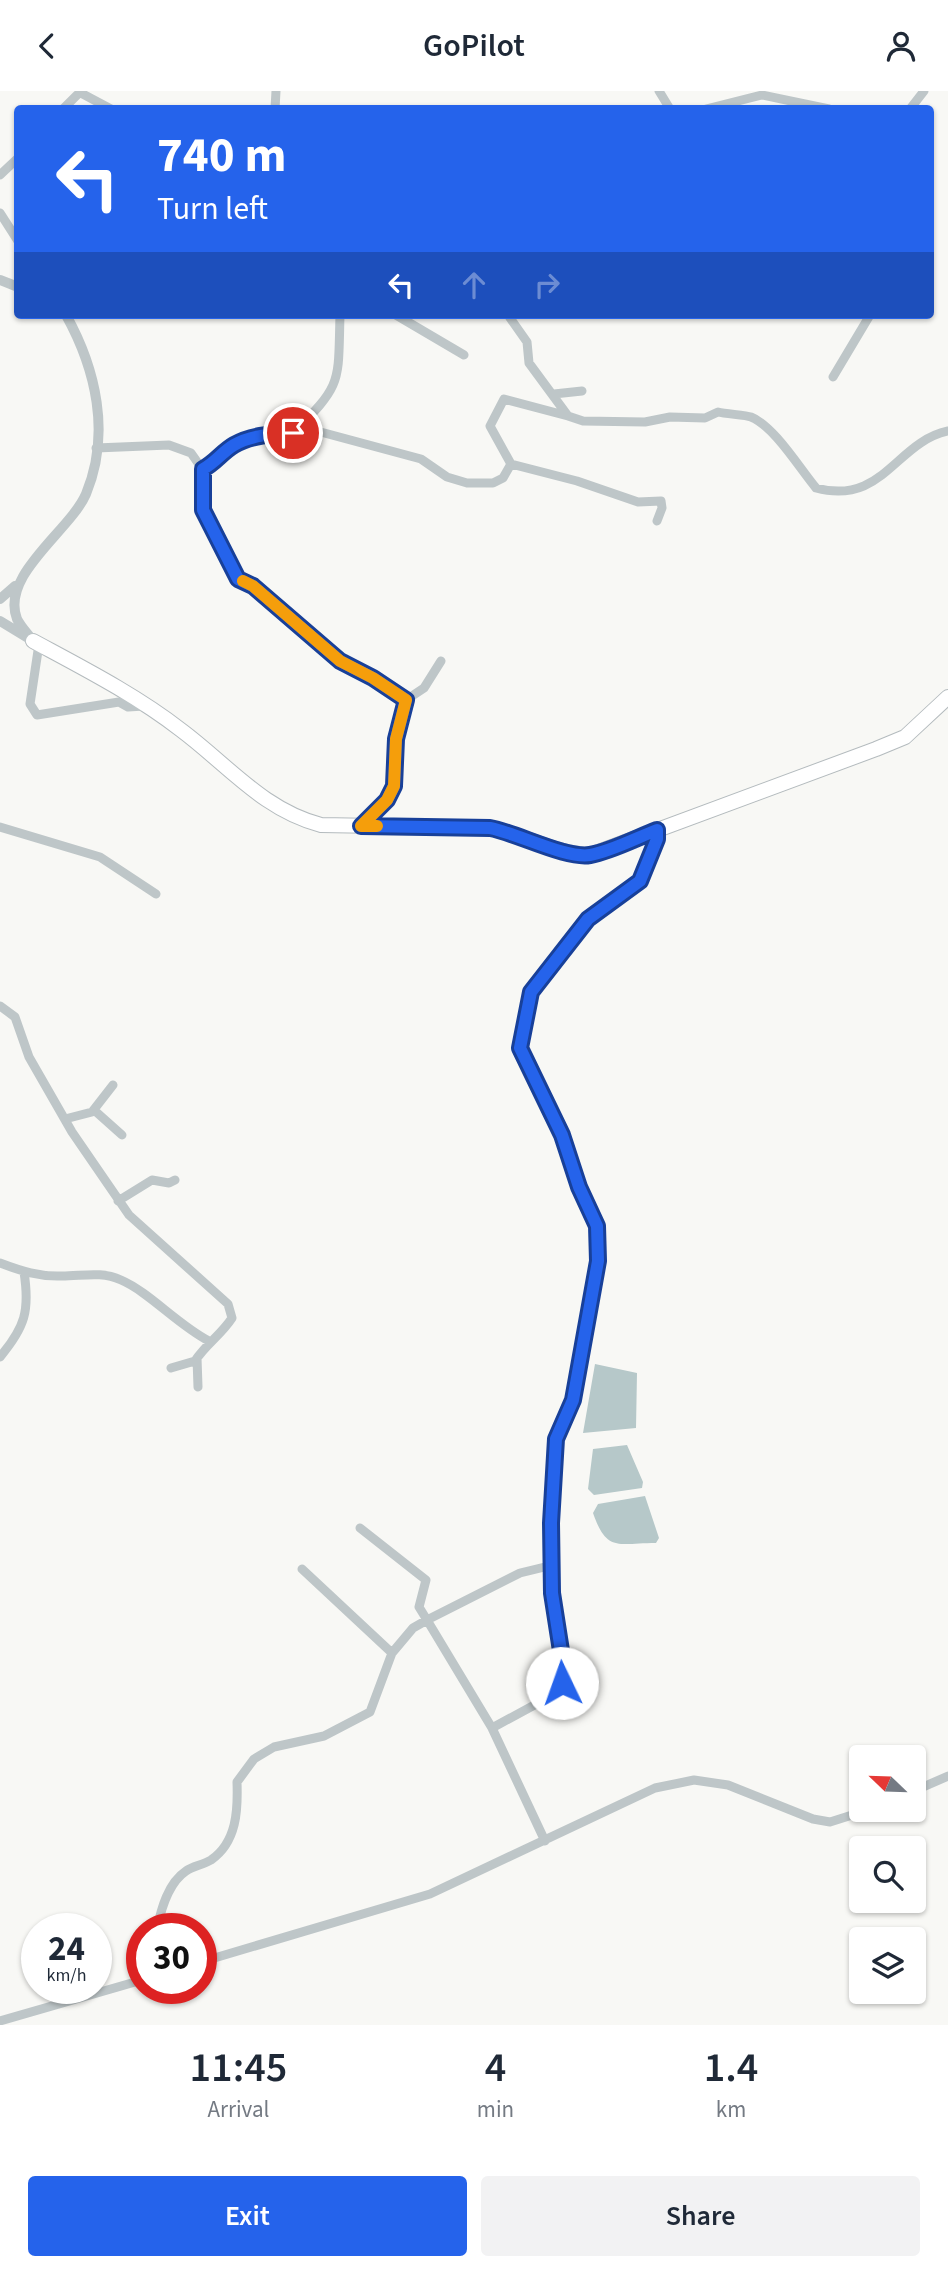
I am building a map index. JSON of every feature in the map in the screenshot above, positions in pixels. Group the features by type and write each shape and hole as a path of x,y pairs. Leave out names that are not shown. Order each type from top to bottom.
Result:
{"main road":[{"path":"36,642 180,729 277,809 321,825 490,828 510,832 574,855 590,855 905,737 948,697"}],"street":[{"path":"913,105 924,91"},
{"path":"67,105 80,92 104,105"},
{"path":"722,105 762,95 810,105"},
{"path":"0,175 14,162"},
{"path":"0,213 14,235"},
{"path":"0,599 17,584 85,496 96,448 99,406 93,375 68,319"},
{"path":"293,433 325,402 337,380 340,319"},
{"path":"403,319 464,355"},
{"path":"511,319 527,342 529,363 568,416"},
{"path":"833,377 868,319"},
{"path":"554,394 582,391"},
{"path":"657,521 662,508 661,501 638,502 577,481 511,464 490,426 504,399 583,421 645,422 670,417 705,418 718,412 736,418 749,417 762,425 816,488 835,491 859,488 882,478 930,435 948,431"},
{"path":"203,469 215,463 231,446 249,438 328,432 421,459 447,477 467,483 493,483 503,478 511,464"},
{"path":"96,448 169,445 183,448 203,469 203,510 238,579 253,586 340,661 373,678 406,700"},
{"path":"17,584 14,610 18,621 36,642 30,704 37,715 118,702 128,707 144,706"},
{"path":"0,621 36,642"},
{"path":"361,826 387,800 394,786 396,739 406,700 424,688 442,661"},
{"path":"0,827 100,857 156,894"},
{"path":"492,1728 551,1696 562,1683 564,1670 552,1593 551,1523 556,1439 573,1400 598,1261 597,1226 579,1187 562,1135 520,1048 531,992 588,919 640,881 657,839 657,830"},
{"path":"0,1006 15,1017 29,1057 118,1201 129,1215 228,1304 232,1318 223,1332 209,1341 197,1358 171,1368"},
{"path":"65,1119 94,1110 113,1085"},
{"path":"94,1110 105,1117 122,1135"},
{"path":"118,1201 152,1180 169,1183 174,1180"},
{"path":"0,1263 24,1272 61,1276 94,1273 122,1280 184,1328 209,1341"},
{"path":"0,1357 25,1319 27,1293 24,1272"},
{"path":"197,1358 198,1387"},
{"path":"360,1528 426,1580 419,1607 492,1728 545,1841"},
{"path":"161,1913 163,1904 184,1872 212,1859 230,1840 239,1810 237,1781 254,1759 274,1747 324,1736 370,1712 392,1653 414,1628 520,1573 553,1565"},
{"path":"302,1569 392,1653"},
{"path":"926,1786 948,1776"},
{"path":"217,1957 430,1894 655,1789 694,1780 727,1785 813,1819 830,1822 849,1816"},
{"path":"0,2021 126,1985"}],"shaded area":[{"path":"595,1364 637,1373 636,1428 583,1433"},
{"path":"627,1445 643,1482 642,1488 594,1495 588,1489 593,1449"},
{"path":"645,1496 659,1538 656,1543 616,1543 603,1535 593,1513 598,1504"}],"slow traffic":[{"path":"243,581 286,613 340,661 373,678 406,700 396,739 394,786 387,800 361,826 377,826"}],"route":[{"path":"293,433 249,438 231,446 215,463 203,469 203,510 238,579 253,586 340,661 373,678 406,700 396,739 394,786 387,800 361,826 490,828 510,832 574,855 590,855 657,830 657,839 640,881 588,919 531,992 520,1048 562,1135 579,1187 597,1226 598,1261 573,1400 556,1439 551,1523 552,1593 564,1670 562,1683"}]}
